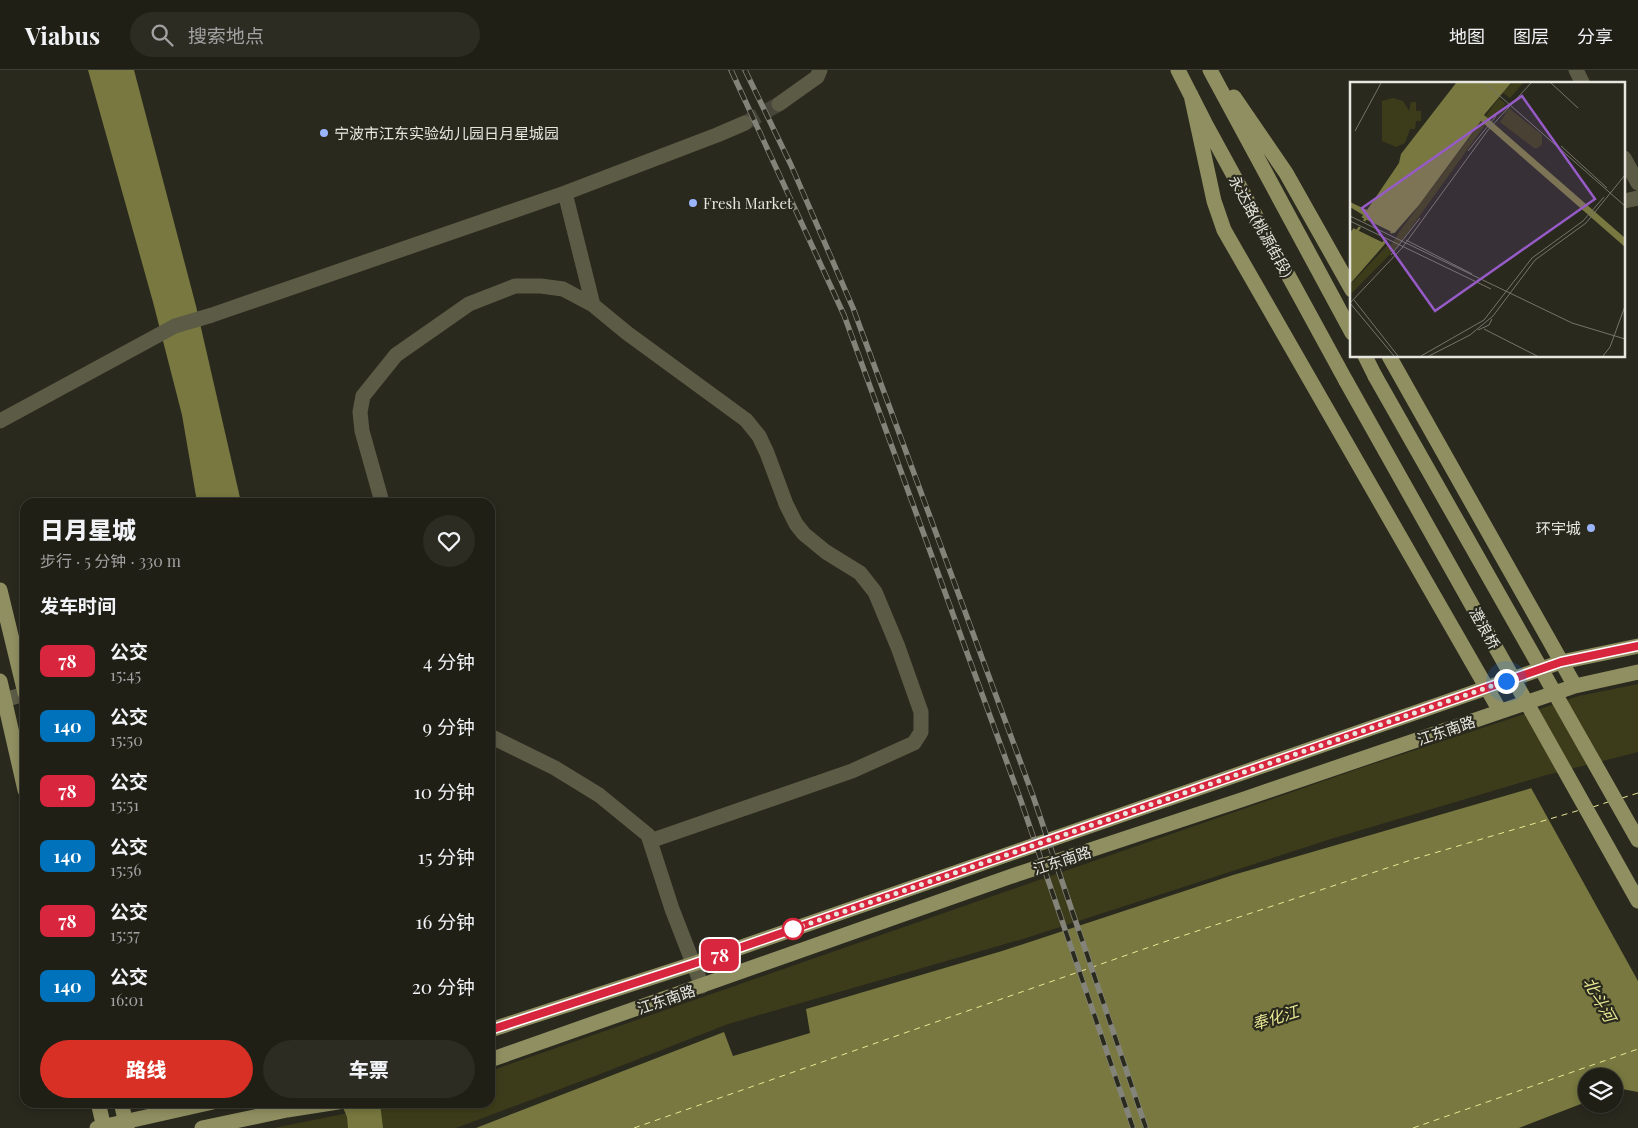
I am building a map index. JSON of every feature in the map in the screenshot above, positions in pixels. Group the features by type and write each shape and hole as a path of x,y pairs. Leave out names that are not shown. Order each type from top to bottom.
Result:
{"main road":[{"name":"永达路(桃源街段)","path":"1178,70 1346,381"},
{"name":"永达路(桃源街段)","path":"1210,70 1350,329"},
{"path":"1215,70 1286,173 1348,275"},
{"path":"1191,95 1214,201 1224,230 1500,711"},
{"name":"澄浪桥","path":"1366,358 1638,840"},
{"path":"1390,358 1575,686"},
{"name":"澄浪桥","path":"1346,381 1638,901"},
{"path":"0,590 20,672"},
{"name":"江东南路","path":"495,1028 693,964 1561,662 1638,646"},
{"name":"江东南路","path":"495,1058 1009,877 1500,711 1575,686 1638,672"},
{"path":"0,681 20,770"},
{"path":"99,1108 104,1128"},
{"path":"122,1108 127,1128"},
{"path":"97,1128 186,1108"},
{"path":"202,1128 278,1108"}],"street":[{"path":"778,104 817,77 820,70"},
{"path":"1576,70 1582,82"},
{"path":"0,421 175,326 212,315 565,193 744,123"},
{"path":"1626,162 1638,183"},
{"path":"565,193 593,304"},
{"path":"381,498 362,431 360,412 363,396 396,356 469,304 515,286 541,286 563,289 593,304 628,333 746,420 759,436 786,504 800,529 826,552 860,573 875,592 898,647 921,712 921,732 914,744 852,771 650,841"},
{"path":"3,701 20,695"},
{"path":"495,738 555,768 599,795 648,834 672,909 702,986"}],"shaded area":[{"path":"1638,684 1638,752 1543,776 1331,839 1026,938 728,1024 456,1128 274,1128 373,1108 495,1108 495,1069 1361,768 1579,696"}],"water":[{"path":"88,70 134,70 196,306 240,498 196,498 182,415 153,302"},
{"path":"1638,757 1638,1092 1623,1089 1623,1068 1578,1068 1578,1105 1519,1128 476,1128 724,1032 733,1056 810,1033 806,1009 1002,951 1233,875"},
{"path":"343,1108 381,1108 383,1128 348,1128 347,1117"}],"pier":[{"path":"1638,754 1638,981 1530,786"}],"ferry route":[{"path":"1622,798 1638,793"},
{"path":"1593,807 1608,802"},
{"path":"634,1128 1161,943 1414,859 1580,810"},
{"path":"1413,1128 1638,1049"}],"tunnel":[{"path":"745,123 779,104"}],"railway":[{"path":"731,70 844,315 1021,801 1133,1128"},
{"path":"745,70 791,165 853,308 1033,796 1146,1128"}],"bus line":[{"name":"78","path":"495,1028 693,964 1561,662 1638,646"}],"place":[{"name":"宁波市江东实验幼儿园日月星城园","path":"324,133"},
{"name":"Fresh Market","path":"693,203"},
{"name":"环宇城","path":"1591,528"}],"route":[{"path":"793,929 785,932 1506,681"}],"water label":[{"name":"北斗河","path":"1600,999"},
{"name":"奉化江","path":"1275,1017"}]}
